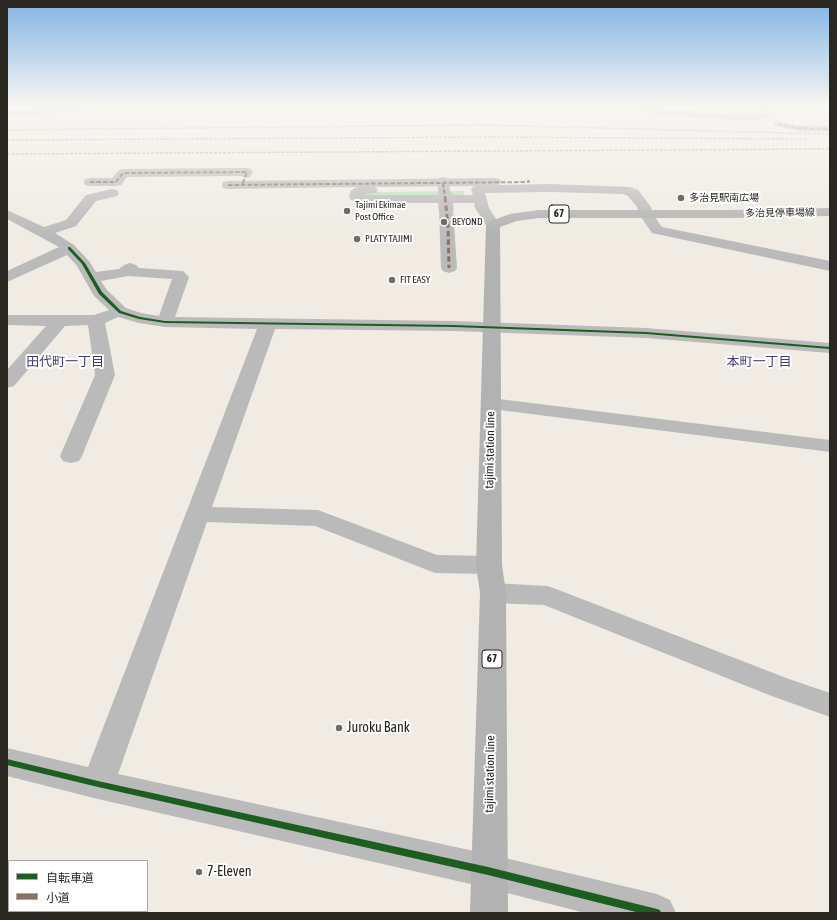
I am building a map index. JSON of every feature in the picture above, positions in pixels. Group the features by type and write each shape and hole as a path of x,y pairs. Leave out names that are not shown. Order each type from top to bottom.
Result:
{"main road":[{"name":"多治見停車場線","path":"646,214 830,212"},
{"name":"67","path":"493,225 515,217 539,214 646,214"},
{"name":"tajimi station line","path":"489,913 488,871 493,593 489,565 493,225"}],"street":[{"path":"90,182 116,182 123,173 247,172 242,185"},
{"path":"228,185 529,182 528,180"},
{"path":"443,183 449,268"},
{"path":"479,194 373,190 358,191 356,193 356,197 360,199 479,194 542,188 624,190 633,193 644,207 646,214 657,230 830,266"},
{"path":"43,232 71,223 90,198 110,193"},
{"path":"479,194 482,208 493,225"},
{"path":"7,214 43,232 69,248 84,264 100,293 120,312 139,318 165,322 492,328 665,334 830,348"},
{"path":"7,278 69,248"},
{"path":"92,278 122,273 130,269 135,273 177,274 182,277 165,322"},
{"path":"7,320 96,320 120,312"},
{"path":"70,456 105,375 96,320"},
{"path":"7,382 60,321"},
{"path":"98,784 268,323"},
{"path":"491,404 830,446"},
{"path":"197,514 318,518 435,564 489,565"},
{"path":"493,593 548,596 830,706"},
{"path":"7,762 98,784 488,871 657,913"}],"green space":[{"path":"464,191 464,197 368,197 361,195 368,192"}],"railway":[{"path":"7,154 676,150"}],"marked path":[{"path":"90,182 116,182 123,173 247,172 242,185"},
{"path":"228,185 529,182 528,180"},
{"path":"443,183 448,226 449,268"}],"cycle path":[{"path":"69,248 84,264 100,293 120,312 139,318 165,322 454,326 646,333 830,348"},
{"path":"7,762 98,784 488,871 657,913"}],"place":[{"name":"多治見駅南広場","path":"681,198"},
{"name":"Tajimi Ekimae Post Office","path":"347,211"},
{"name":"BEYOND","path":"444,222"},
{"name":"PLATY TAJIMI","path":"357,239"},
{"name":"FIT EASY","path":"392,280"},
{"name":"Juroku Bank","path":"339,728"},
{"name":"7-Eleven","path":"199,872"}],"district":[{"name":"田代町一丁目","path":"65,362"},
{"name":"本町一丁目","path":"759,362"}]}
